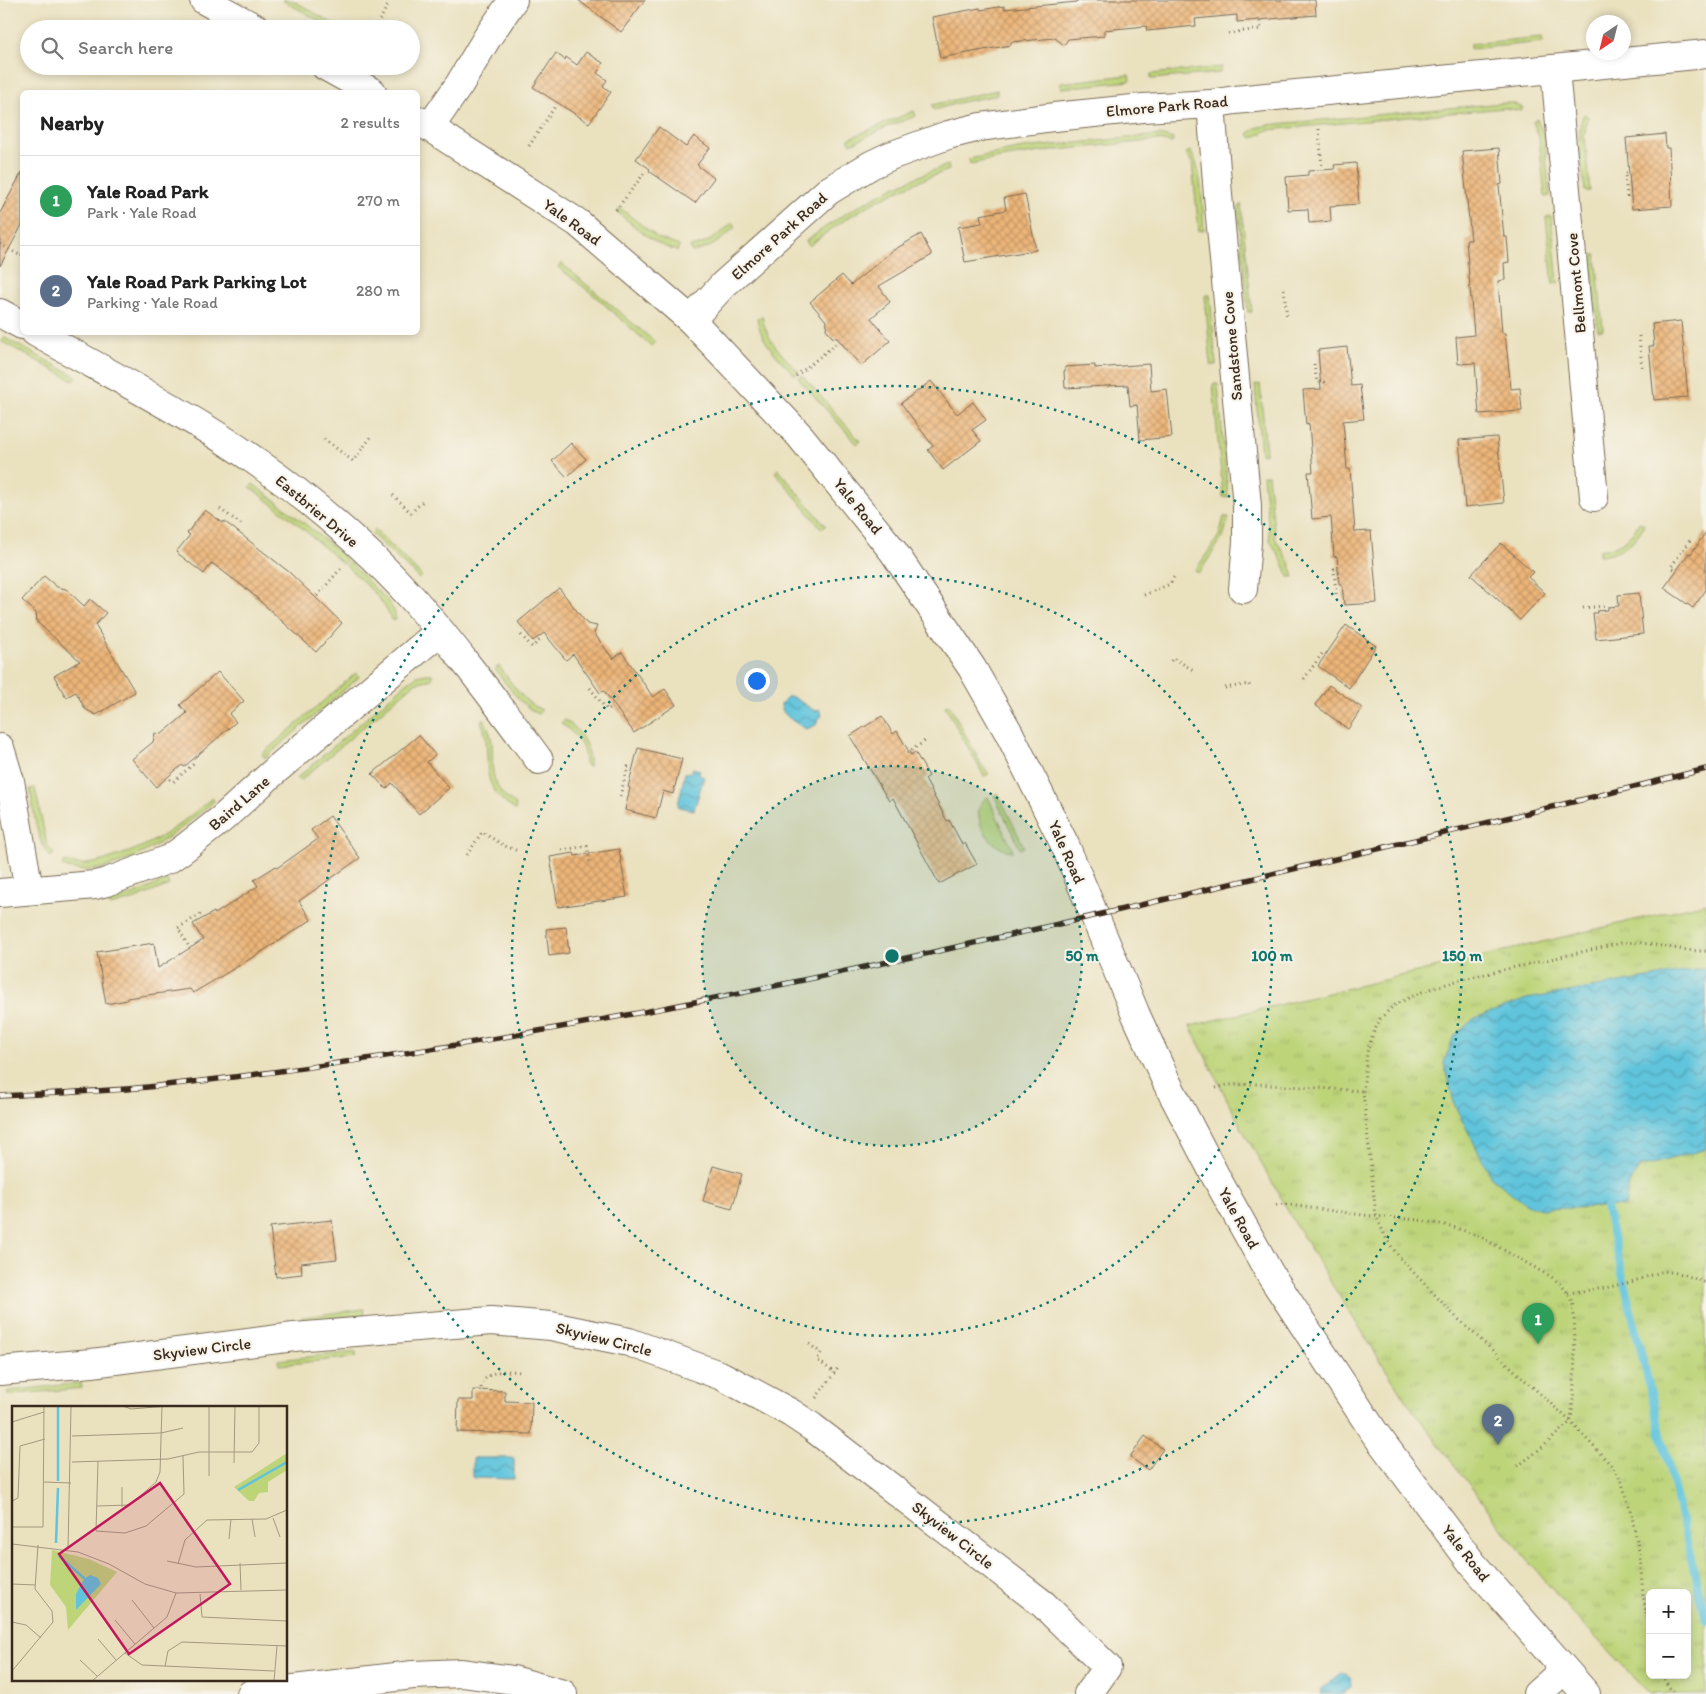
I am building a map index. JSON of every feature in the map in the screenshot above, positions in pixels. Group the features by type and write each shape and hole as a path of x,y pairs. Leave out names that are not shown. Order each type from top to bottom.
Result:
{"street":[{"path":"204,0 241,20"},
{"path":"424,123 459,85 486,38 513,0"},
{"name":"Elmore Park Road","path":"691,320 724,285 828,191 871,165 890,156 948,135 980,127 1054,117 1143,108 1211,104 1235,100 1706,54"},
{"name":"Bellmont Cove","path":"1555,70 1594,497"},
{"path":"341,75 368,90"},
{"name":"Sandstone Cove","path":"1211,104 1247,506 1247,542 1243,589"},
{"name":"Yale Road","path":"424,123 578,223 691,320 800,436 862,510 893,551 966,660 1009,732 1048,809 1167,1083 1217,1179 1270,1274 1374,1432 1472,1563 1586,1694"},
{"path":"0,313 20,324"},
{"name":"Eastbrier Drive","path":"40,335 212,432 261,465 324,514 372,557 440,631 474,673 538,760"},
{"name":"Baird Lane","path":"0,893 95,885 169,859 223,818 440,631"},
{"path":"0,748 10,781 29,890"},
{"name":"Skyview Circle","path":"0,1371 92,1362 294,1337 491,1322 551,1326 630,1342 722,1376 791,1413 812,1427 1043,1604 1107,1667 1088,1694"},
{"path":"1537,1694 1564,1670"},
{"path":"251,1694 413,1675 462,1673 514,1680 563,1694"}],"path":[{"path":"380,20 389,3"},
{"path":"1228,33 1260,29 1260,21"},
{"path":"529,146 556,105"},
{"path":"1319,129 1322,168"},
{"path":"616,210 646,171"},
{"path":"1627,173 1625,173 1627,197"},
{"path":"0,244 20,255"},
{"path":"1284,289 1287,318"},
{"path":"1638,336 1642,368"},
{"path":"796,376 837,343"},
{"path":"1314,364 1316,382 1328,382"},
{"path":"324,439 353,461 371,437"},
{"path":"392,495 411,513 422,502"},
{"path":"220,509 241,524"},
{"path":"1674,569 1671,567 1690,539"},
{"path":"316,596 348,561"},
{"path":"1336,569 1334,570 1336,594"},
{"path":"1144,595 1170,584 1176,575"},
{"path":"1584,608 1606,606"},
{"path":"522,634 532,647 542,638"},
{"path":"1304,679 1324,651"},
{"path":"1171,661 1173,658 1195,671"},
{"path":"1225,688 1249,684 1250,688"},
{"path":"590,688 607,710 613,706"},
{"path":"907,753 925,742"},
{"path":"170,779 173,782 196,762"},
{"path":"620,796 628,767 631,767"},
{"path":"467,855 482,832 505,846 518,851"},
{"path":"562,850 587,846 590,862"},
{"path":"188,945 178,928 201,914"},
{"path":"1646,1603 1640,1556 1631,1512 1621,1480 1611,1465 1570,1422 1455,1316 1399,1257 1387,1240 1376,1216 1363,1091 1367,1052 1380,1019 1392,1006 1422,992 1459,980 1621,943 1633,942 1671,949 1706,951"},
{"path":"1216,1088 1227,1085 1257,1084 1363,1091"},
{"path":"1276,1205 1282,1204 1418,1220 1451,1226 1481,1237 1563,1285 1573,1306 1575,1333 1574,1404 1570,1422 1544,1447 1518,1466"},
{"path":"1568,1293 1605,1288 1664,1271 1683,1274 1706,1283"},
{"path":"809,1344 822,1353 817,1360 835,1373"},
{"path":"815,1400 838,1368"},
{"path":"481,1388 483,1380 491,1374 511,1371 520,1372"},
{"path":"1664,1679 1674,1694"}],"green space":[{"path":"282,0 292,0 327,20 318,20"},
{"path":"1542,37 1543,42 1470,49 1470,44"},
{"path":"1222,67 1219,73 1151,79 1151,74"},
{"path":"1129,75 1130,81 1061,88 1060,83"},
{"path":"997,90 997,95 934,110 932,105"},
{"path":"1512,103 1523,108 1521,111 1505,108 1268,130 1252,138 1248,134 1256,128 1268,125"},
{"path":"914,111 916,116 851,144 848,139"},
{"path":"1584,114 1588,117 1585,135 1582,136 1585,138 1590,191 1585,191 1579,141"},
{"path":"1537,119 1544,136 1550,196 1545,197 1539,137 1533,122"},
{"path":"1160,135 1173,139 1172,143 1159,140 1064,149 970,164 969,159 1023,148"},
{"path":"1190,151 1200,178 1204,230 1199,231 1192,163 1186,153"},
{"path":"948,165 949,170 893,193 859,211 809,246 806,241 874,197"},
{"path":"1241,204 1252,312 1248,312 1238,208"},
{"path":"620,208 658,238 679,246 677,251 646,235 617,212"},
{"path":"1551,216 1558,283 1553,284 1546,217"},
{"path":"732,223 736,226 722,239 712,246 692,252 690,247 703,244"},
{"path":"1591,255 1596,255 1603,330 1598,330"},
{"path":"561,263 655,342 651,346 595,296 558,267"},
{"path":"1205,295 1210,295 1216,365 1211,365"},
{"path":"762,316 771,340 799,372 795,375 777,356 762,335 757,318"},
{"path":"3,337 77,377 74,381 1,341"},
{"path":"802,375 860,441 857,444 798,378"},
{"path":"1213,384 1218,384 1228,497 1223,497"},
{"path":"1260,384 1266,453 1261,454 1255,385"},
{"path":"778,469 826,526 822,529 775,472"},
{"path":"1263,475 1268,475 1275,538 1289,562 1294,577 1289,577 1270,540"},
{"path":"253,484 313,530 347,560 343,564 293,520 250,487"},
{"path":"1224,517 1229,517 1223,537 1199,573 1195,571 1219,536"},
{"path":"1639,522 1644,524 1641,530 1626,546 1613,552 1599,555 1599,550 1618,545 1628,538"},
{"path":"375,530 422,576 419,579 411,569 372,534"},
{"path":"349,562 386,599 394,610 396,620 391,620 378,597 346,566"},
{"path":"499,666 523,697 542,710 538,714 525,705 509,688 495,669"},
{"path":"356,673 359,677 265,758 262,754"},
{"path":"432,674 432,679 415,683 300,781 297,778 407,683 417,676"},
{"path":"949,704 982,766 989,774 984,776 945,706"},
{"path":"481,720 485,720 491,737 494,778 501,792 516,805 515,810 502,800 494,790 489,779 487,746"},
{"path":"565,720 576,729 584,740 588,752 589,767 585,764 585,757 579,740 561,723"},
{"path":"35,788 47,845 54,853 51,857 42,843 36,825 30,789"},
{"path":"998,793 1024,847 1020,849 994,795"},
{"path":"988,797 1013,851 1005,850 996,845 983,830 979,811 981,803"},
{"path":"212,798 214,801 183,827 144,852 123,862 102,868 81,870 62,866 65,862 78,864 96,863 143,846 177,826"},
{"path":"167,880 169,885 133,900 110,906 108,902 133,895"},
{"path":"1706,903 1706,1694 1650,1694 1572,1613 1515,1545 1406,1401 1293,1220 1241,1127 1190,1026"},
{"path":"364,1309 365,1314 303,1322 302,1317"},
{"path":"356,1352 356,1357 279,1365 278,1360"},
{"path":"81,1383 82,1388 8,1395 8,1391"}],"water":[{"path":"787,697 793,697 815,711 819,709 822,716 816,725 806,729 787,716 781,704"},
{"path":"693,768 700,770 699,774 704,777 694,810 679,807 678,805 685,773 691,772"},
{"path":"1706,968 1706,1149 1639,1168 1629,1184 1625,1206 1542,1209 1527,1205 1492,1178 1455,1106 1444,1063 1454,1036 1475,1018 1527,999"},
{"path":"473,1458 514,1458 514,1479 473,1478"},
{"path":"1342,1673 1347,1673 1351,1678 1349,1690 1344,1694 1321,1694 1322,1688"}],"building":[{"path":"578,0 645,0 621,32"},
{"path":"1076,0 1315,0 1316,15 1237,22 1237,15 1195,19 1196,26 1147,31 1146,26 1104,30 1104,36 1068,39 1064,45 1055,38 1011,42 1011,45 940,58 932,17 980,8 981,10 1004,6 1004,9 1077,2"},
{"path":"586,52 603,63 597,73 607,80 603,86 611,92 589,123 533,87 556,53 565,60 566,57 577,65"},
{"path":"659,127 686,147 694,136 710,148 697,165 714,178 695,203 649,171 650,169 636,159"},
{"path":"1665,134 1666,148 1669,148 1672,206 1632,209 1626,138"},
{"path":"1499,148 1502,184 1499,185 1504,237 1507,237 1509,262 1504,263 1505,280 1498,281 1502,333 1505,333 1511,389 1520,388 1522,411 1479,414 1475,363 1458,364 1456,337 1474,335 1466,240 1471,240 1462,151"},
{"path":"1356,163 1359,204 1330,206 1331,221 1309,223 1308,209 1288,210 1286,177 1308,175 1308,171 1335,169 1334,165"},
{"path":"20,176 20,229 0,266 0,213"},
{"path":"1025,194 1036,250 965,262 958,227 982,223 980,215 1006,210 1004,198"},
{"path":"921,234 932,255 879,286 890,302 871,318 890,341 861,366 837,338 832,337 826,329 827,322 810,302 842,275 851,285 892,251"},
{"path":"1681,321 1688,397 1654,400 1649,346 1654,346 1652,324"},
{"path":"1347,347 1351,386 1360,385 1364,419 1343,421 1347,469 1350,469 1355,532 1371,531 1377,603 1344,605 1342,584 1339,584 1337,556 1334,557 1331,517 1312,519 1308,472 1313,472 1309,424 1306,425 1303,390 1321,389 1318,350"},
{"path":"1149,364 1151,391 1167,389 1172,437 1140,440 1137,405 1130,406 1128,385 1065,388 1065,367 1095,365 1095,368"},
{"path":"931,381 957,414 973,402 986,420 972,430 981,441 943,470 928,450 933,446 901,403"},
{"path":"1497,437 1504,503 1465,507 1459,440"},
{"path":"571,443 586,459 567,477 552,461"},
{"path":"205,510 223,523 224,521 289,572 342,623 316,652 249,591 212,563 204,574 176,552 190,535 187,533"},
{"path":"1706,532 1706,590 1693,608 1664,588"},
{"path":"1501,543 1533,572 1528,577 1545,593 1520,620 1471,575"},
{"path":"44,576 57,587 66,589 84,606 90,599 106,613 95,625 135,692 96,715 85,709 76,692 66,697 54,676 80,661 37,622 36,613 22,600"},
{"path":"559,588 587,624 597,626 594,633 613,659 622,652 653,697 665,689 676,705 634,733 604,691 600,693 573,654 566,660 544,633 533,641 518,622"},
{"path":"1639,593 1643,634 1596,639 1593,613 1608,610 1608,607 1619,606 1618,595"},
{"path":"1346,625 1376,646 1349,688 1318,666"},
{"path":"218,672 244,701 229,714 236,722 184,767 182,765 156,787 132,759 153,742 155,733 162,734 187,713 180,705"},
{"path":"1329,685 1362,708 1348,729 1315,705"},
{"path":"882,716 893,734 897,731 911,755 915,752 929,776 925,779 947,821 949,820 962,844 965,843 977,864 939,884 893,798 889,801 850,736"},
{"path":"419,735 435,755 427,762 449,788 419,814 392,783 386,789 372,774"},
{"path":"638,748 682,759 673,794 663,791 656,818 625,810 630,788 628,787"},
{"path":"330,816 360,858 299,901 311,920 193,993 190,989 127,998 127,1000 106,1004 97,952 154,943 158,968 203,940 193,924 214,912 215,914 258,886 254,880 276,866 277,868 318,839 311,830"},
{"path":"619,849 627,897 558,907 550,857 574,853 575,856"},
{"path":"566,927 569,953 549,956 546,929"},
{"path":"713,1166 742,1174 732,1209 703,1201"},
{"path":"332,1220 337,1259 301,1263 302,1274 276,1277 270,1227"},
{"path":"473,1390 505,1391 505,1401 532,1402 531,1434 457,1432 458,1400 473,1400"},
{"path":"1145,1436 1163,1449 1148,1470 1130,1457"}],"waterway":[{"path":"1606,1207 1706,1620"}],"railway":[{"path":"0,1096 130,1089 274,1072 524,1034 649,1011 898,960 1145,904 1706,769"}],"place":[{"name":"Yale Road Park","path":"1538,1344"},
{"name":"Yale Road Park Parking Lot","path":"1498,1445"}]}
